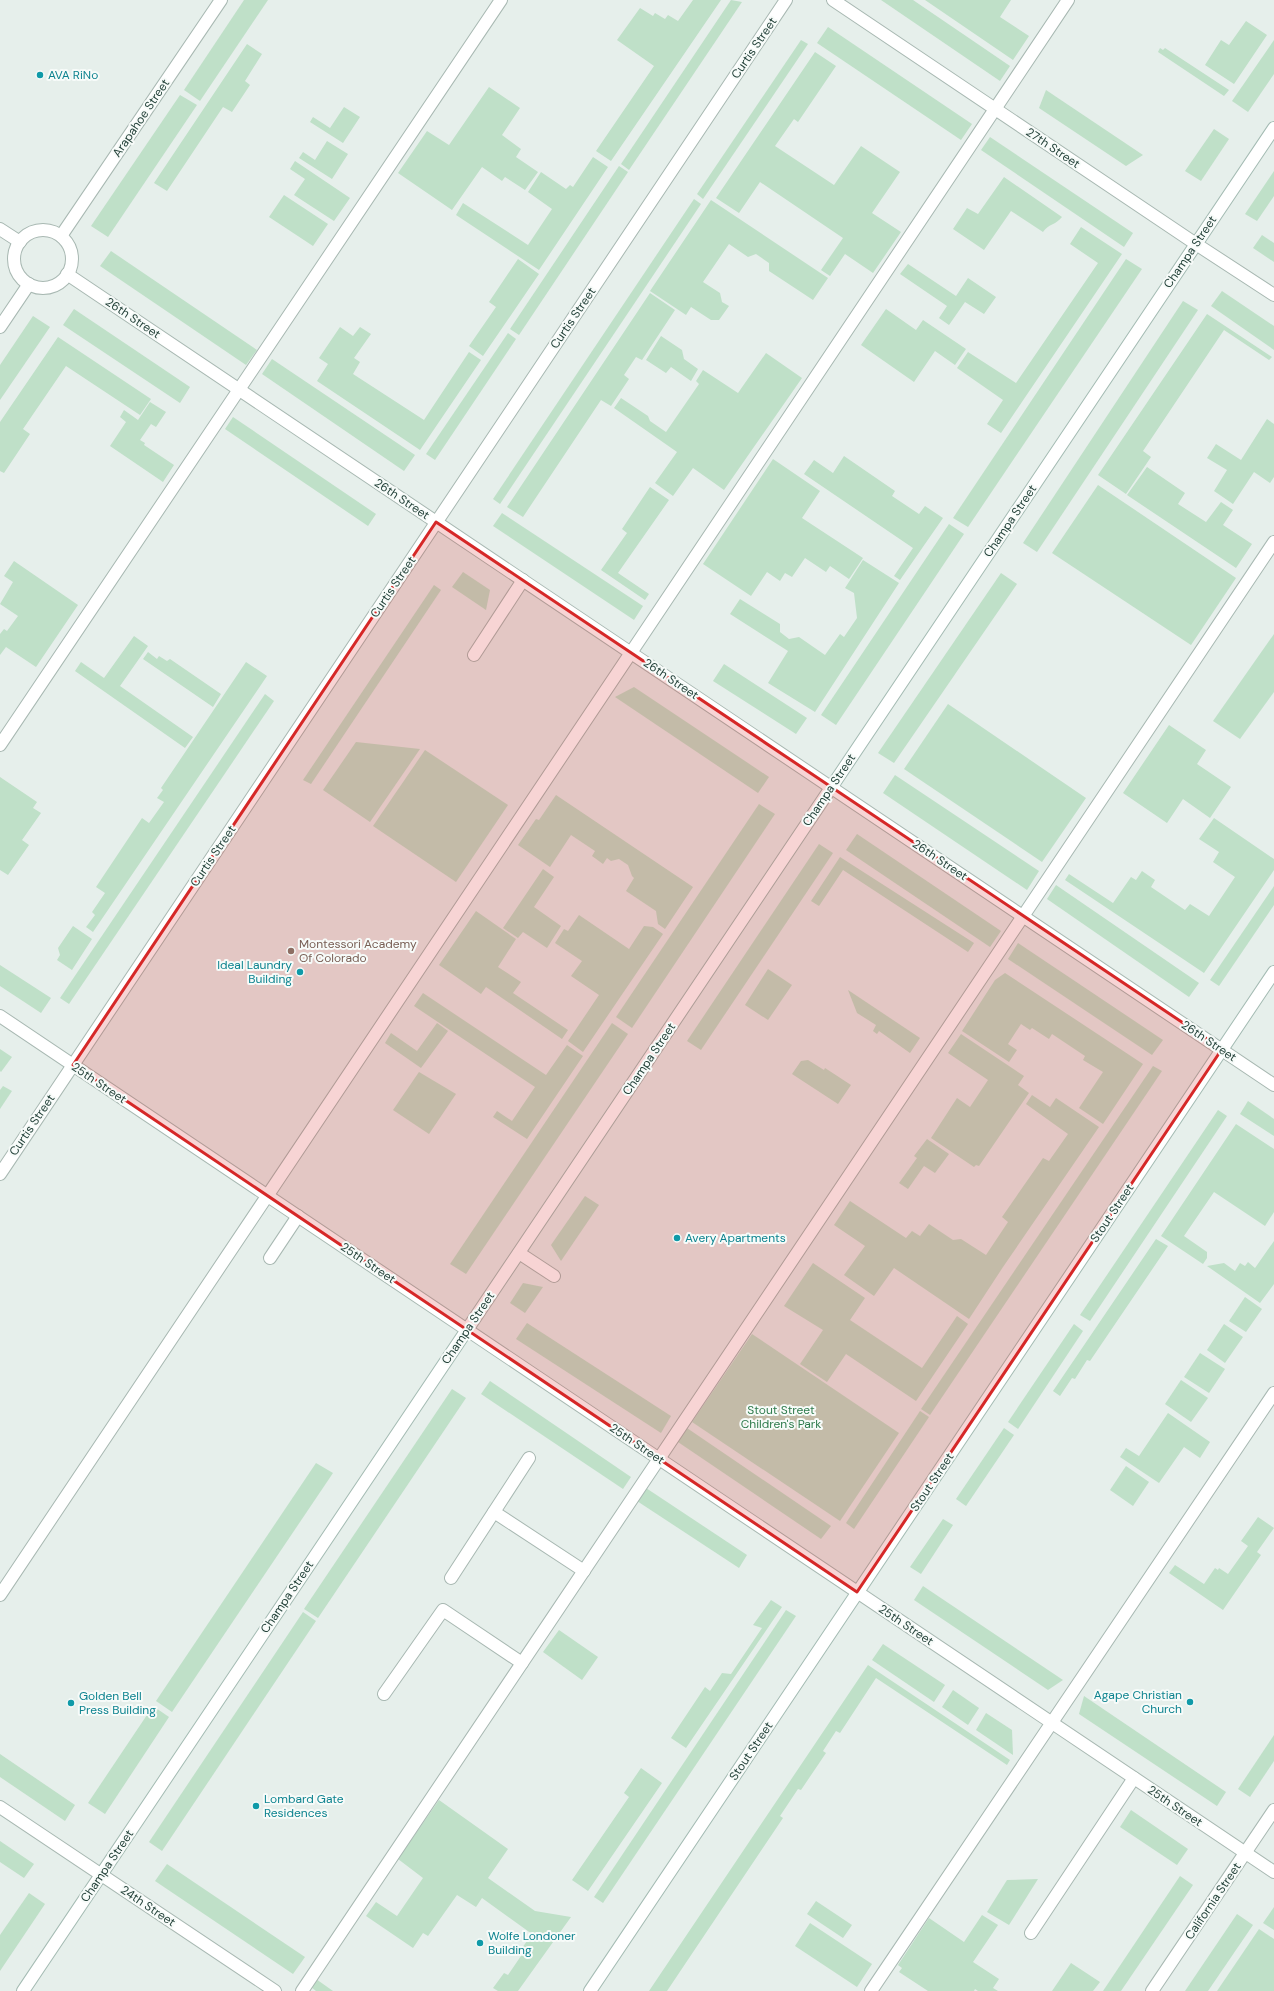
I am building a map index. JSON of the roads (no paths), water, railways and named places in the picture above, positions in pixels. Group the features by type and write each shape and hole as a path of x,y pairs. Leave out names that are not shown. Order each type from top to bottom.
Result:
{"street":[{"name":"Arapahoe Street","path":"61,236 221,0"},
{"path":"0,745 501,0"},
{"name":"Curtis Street","path":"0,1174 786,0"},
{"name":"27th Street","path":"833,0 1274,295"},
{"path":"0,1595 4,1583 268,1196 1068,0"},
{"name":"Champa Street","path":"23,1991 1274,128"},
{"path":"0,229 20,242"},
{"path":"44,230 54,231 61,236 68,243 72,252 72,261 65,278 57,284 48,287 38,287 29,284 21,278 14,260 20,242 27,235 44,230"},
{"name":"26th Street","path":"67,274 1274,1084"},
{"path":"0,327 29,284"},
{"path":"302,1991 1274,542"},
{"path":"474,655 523,580"},
{"name":"Stout Street","path":"590,1991 1274,972"},
{"name":"25th Street","path":"0,1016 1274,1872"},
{"path":"270,1258 298,1216"},
{"path":"519,1253 554,1276"},
{"path":"871,1991 1274,1393"},
{"path":"451,1578 529,1458"},
{"path":"494,1512 584,1571"},
{"path":"384,1694 443,1610 522,1663"},
{"path":"1032,1933 1134,1778"},
{"name":"24th Street","path":"0,1807 275,1991"},
{"name":"California Street","path":"1152,1991 1274,1810"}],"place":[{"name":"AVA RiNo","path":"40,75"},
{"name":"Montessori Academy Of Colorado","path":"291,951"},
{"name":"Ideal Laundry Building","path":"300,972"},
{"name":"Avery Apartments","path":"677,1238"},
{"name":"Agape Christian Church","path":"1190,1702"},
{"name":"Golden Bell Press Building","path":"71,1703"},
{"name":"Lombard Gate Residences","path":"256,1806"},
{"name":"Wolfe Londoner Building","path":"480,1943"}],"park label":[{"name":"Stout Street Children's Park","path":"781,1417"}]}
